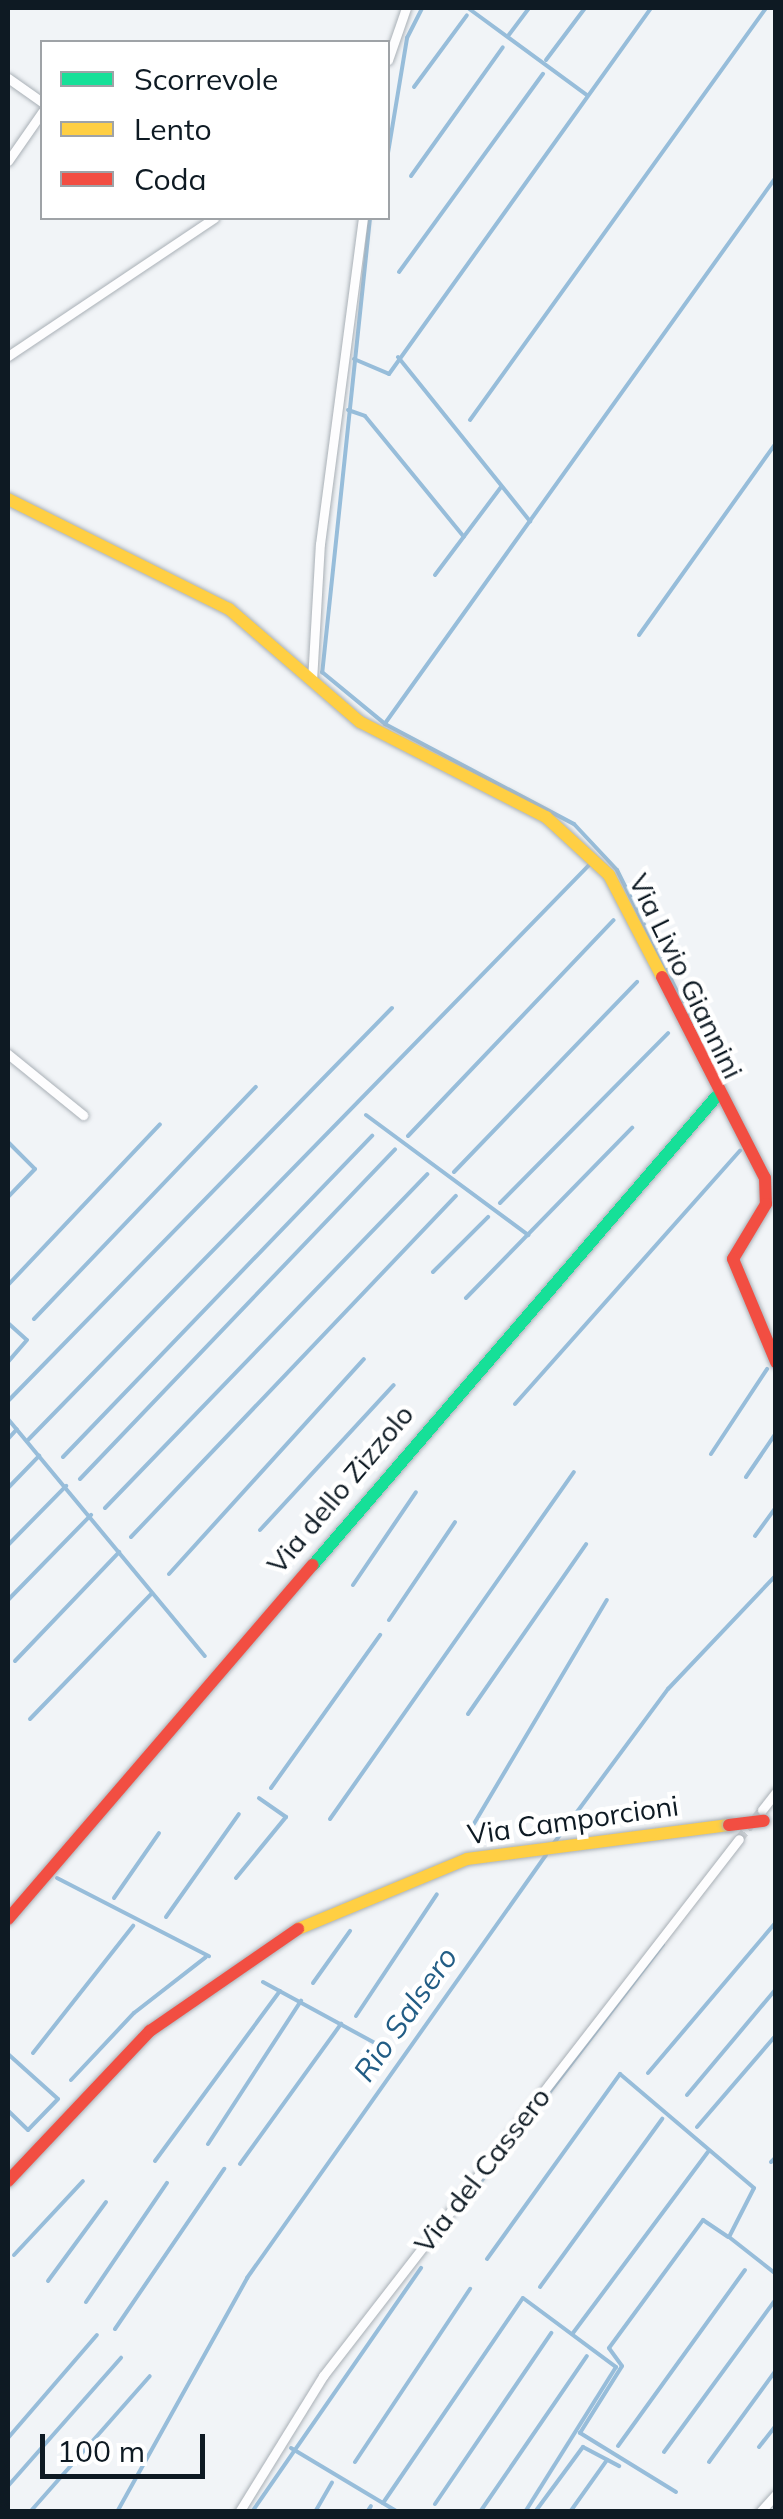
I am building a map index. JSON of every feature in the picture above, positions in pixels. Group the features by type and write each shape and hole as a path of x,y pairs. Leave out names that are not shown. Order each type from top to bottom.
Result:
{"street":[{"path":"390,54 406,8"},
{"path":"8,78 40,101"},
{"path":"8,161 40,115"},
{"path":"8,356 207,220"},
{"path":"312,681 320,544 363,220"},
{"name":"Via Livio Giannini","path":"8,499 210,597 378,735 522,803 590,854 624,897 716,1096 768,1193 734,1259 776,1362"},
{"path":"8,1054 83,1115"},
{"name":"Via dello Zizzolo","path":"8,1919 716,1096"},
{"path":"767,1817 776,1792"},
{"name":"Via Camporcioni","path":"8,2182 150,2032 215,1980 386,1885 521,1848 730,1825 767,1817"},
{"name":"Via del Cassero","path":"238,2512 322,2376 739,1839"},
{"path":"760,2512 776,2494"}],"waterway":[{"path":"390,141 407,38 422,8"},
{"path":"468,8 587,95"},
{"path":"508,36 529,8"},
{"path":"546,60 585,8"},
{"path":"354,359 389,374 651,8"},
{"path":"470,420 766,8"},
{"path":"414,87 467,15"},
{"path":"411,176 503,47"},
{"path":"399,272 543,74"},
{"path":"386,722 776,177"},
{"path":"370,220 322,672 385,724 574,824 617,870 705,1048"},
{"path":"398,357 530,521"},
{"path":"348,410 365,416 464,537"},
{"path":"639,635 776,443"},
{"path":"435,575 501,487"},
{"path":"27,1441 589,865"},
{"path":"408,1136 614,920"},
{"path":"454,1172 637,982"},
{"path":"9,1400 392,1008"},
{"path":"500,1203 668,1033"},
{"path":"34,1319 256,1087"},
{"path":"366,1115 528,1235"},
{"path":"8,1285 160,1124"},
{"path":"466,1298 632,1128"},
{"path":"63,1457 372,1136"},
{"path":"8,1142 35,1169 8,1197"},
{"path":"80,1479 395,1149"},
{"path":"515,1404 740,1151"},
{"path":"105,1508 427,1174"},
{"path":"131,1537 456,1196"},
{"path":"433,1272 488,1217"},
{"path":"8,1323 27,1340 8,1362"},
{"path":"169,1574 364,1359"},
{"path":"711,1454 767,1369"},
{"path":"260,1530 394,1385"},
{"path":"8,1419 205,1656"},
{"path":"8,1439 17,1429"},
{"path":"746,1477 776,1433"},
{"path":"8,1488 39,1456"},
{"path":"330,1819 574,1472"},
{"path":"8,1545 66,1486"},
{"path":"353,1585 416,1492"},
{"path":"755,1536 776,1507"},
{"path":"8,1600 91,1515"},
{"path":"389,1620 455,1522"},
{"path":"468,1714 586,1544"},
{"path":"15,1661 119,1552"},
{"name":"Rio Salsero","path":"554,1843 668,1689 776,1575"},
{"path":"30,1719 152,1593"},
{"path":"472,1827 607,1600"},
{"path":"271,1788 380,1635"},
{"path":"236,1878 286,1817 259,1798"},
{"path":"166,1917 239,1814"},
{"path":"114,1898 159,1833"},
{"name":"Rio Salsero","path":"117,2512 247,2278 546,1855"},
{"path":"57,1878 209,1956"},
{"path":"356,2016 437,1894"},
{"path":"648,2073 776,1922"},
{"path":"33,2053 133,1926"},
{"path":"313,1983 350,1931"},
{"path":"456,2214 663,1944"},
{"path":"71,2080 134,2013 206,1957"},
{"path":"263,1982 384,2048"},
{"path":"687,2095 776,1989"},
{"path":"155,2161 280,1991"},
{"path":"208,2144 301,2001"},
{"path":"240,2164 341,2024"},
{"path":"697,2127 776,2035"},
{"path":"8,2054 58,2099 28,2130 8,2111"},
{"path":"487,2259 620,2074 754,2188 729,2237 776,2274"},
{"path":"540,2287 662,2119"},
{"path":"573,2333 708,2152"},
{"path":"771,2162 776,2157"},
{"path":"115,2329 224,2169"},
{"path":"14,2255 83,2181"},
{"path":"86,2302 167,2183"},
{"path":"48,2281 106,2202"},
{"path":"676,2492 580,2433 622,2366 609,2348 703,2220 728,2237"},
{"path":"252,2512 421,2268"},
{"path":"618,2446 745,2270"},
{"path":"355,2462 470,2289"},
{"path":"383,2503 523,2298 616,2367 525,2512"},
{"path":"664,2452 776,2299"},
{"path":"435,2504 551,2333"},
{"path":"8,2438 97,2335"},
{"path":"480,2512 587,2356"},
{"path":"8,2486 121,2358"},
{"path":"709,2462 776,2370"},
{"path":"30,2512 150,2376"},
{"path":"759,2447 776,2425"},
{"path":"535,2512 583,2447 619,2466"},
{"path":"291,2448 398,2512"},
{"path":"570,2512 607,2460"},
{"path":"315,2512 332,2483"},
{"path":"367,2512 371,2506"}],"tunnel":[{"path":"739,1839 762,1810"}],"traffic: fast":[{"path":"313,1565 716,1097"}],"traffic: slow":[{"path":"8,499 229,609 360,722 546,817 609,875 662,977"},
{"path":"298,1929 467,1859 729,1825"}],"traffic: jam":[{"path":"662,977 765,1178 766,1204 733,1259 776,1362"},
{"path":"8,1919 313,1565"},
{"path":"729,1825 764,1821"},
{"path":"8,2181 150,2031 298,1929"}]}
